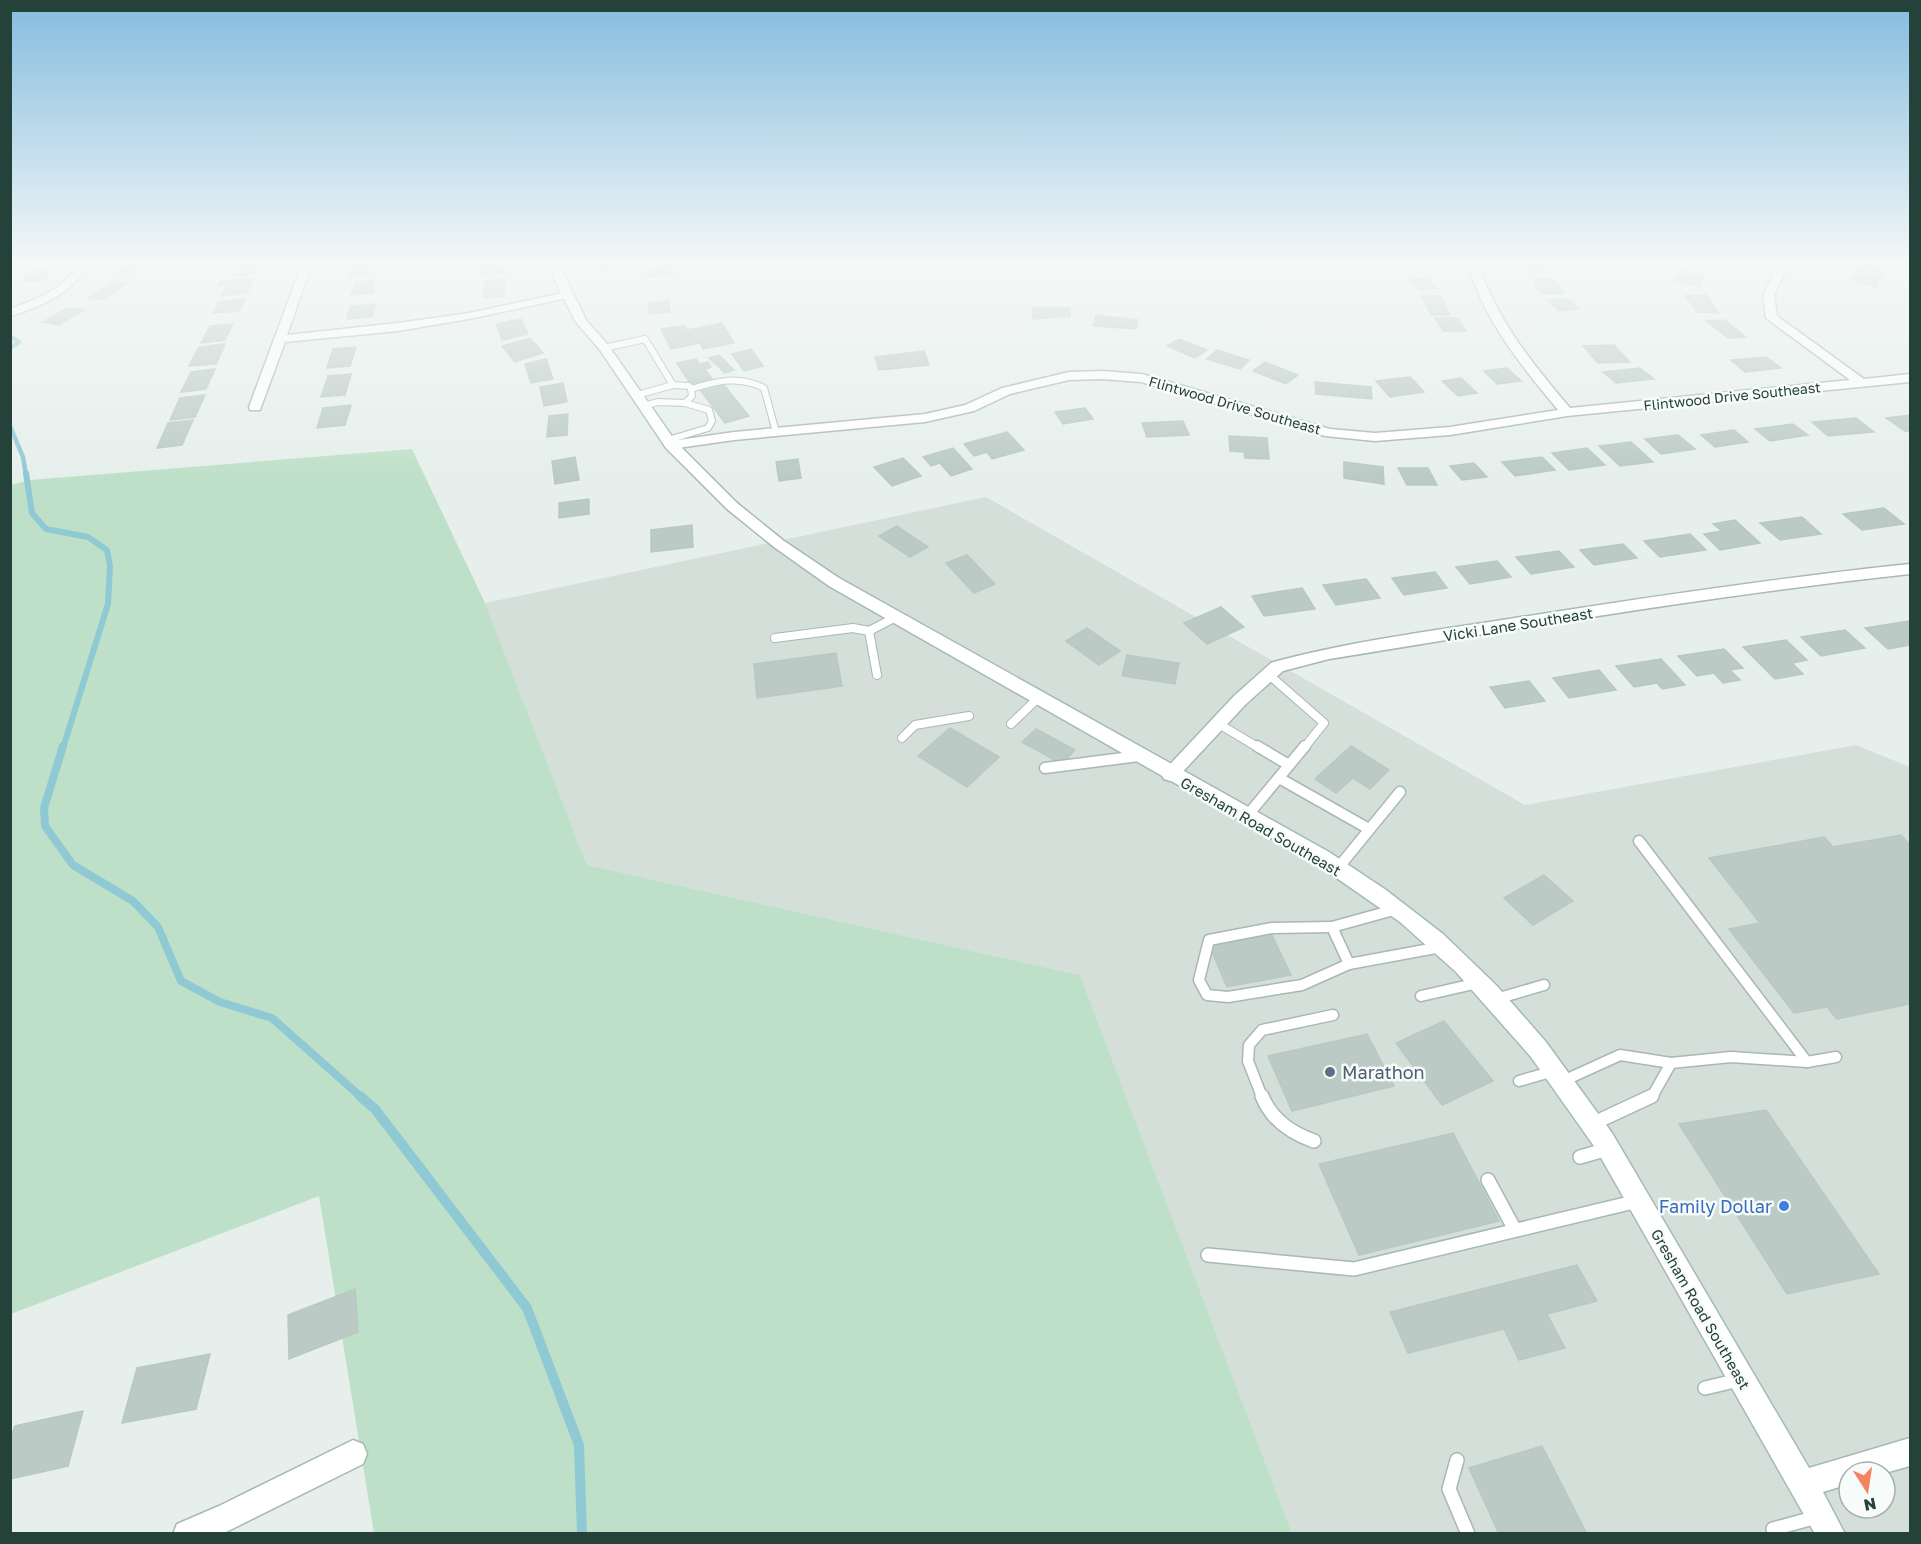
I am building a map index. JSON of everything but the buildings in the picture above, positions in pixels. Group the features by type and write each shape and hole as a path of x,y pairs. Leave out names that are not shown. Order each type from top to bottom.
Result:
{"street":[{"path":"255,407 282,333"},
{"path":"280,339 338,333"},
{"name":"Gresham Road Southeast","path":"591,333 670,443 732,506 778,544 834,582 1338,868 1397,909 1442,946 1496,999 1559,1076 1592,1124 1826,1525"},
{"path":"1505,333 1516,352 1567,412"},
{"path":"1793,333 1862,383"},
{"name":"Flintwood Drive Southeast","path":"670,443 925,418 969,408 1006,391 1069,376 1102,375 1142,378 1330,433 1375,437 1450,431 1567,412 1911,378"},
{"name":"Vicki Lane Southeast","path":"1170,774 1277,667 1329,653 1732,591 1838,576 1911,569"},
{"path":"1802,1484 1911,1452"},
{"path":"187,1533 229,1516 353,1454"}],"lane":[{"path":"604,348 645,339 673,385"},
{"path":"691,389 733,378 751,380 764,388 776,432"},
{"path":"641,400 673,385 689,386 692,396 685,403"},
{"path":"641,400 685,403 709,410 712,421 708,428 670,443"},
{"path":"775,638 853,628 869,631 896,617"},
{"path":"869,631 877,675"},
{"path":"1247,816 1324,723 1268,674"},
{"path":"1011,724 1038,698"},
{"path":"902,738 915,725 969,716"},
{"path":"1219,724 1289,765"},
{"path":"1046,768 1139,756"},
{"path":"1279,778 1369,830"},
{"path":"1338,868 1400,792"},
{"path":"1639,841 1807,1062"},
{"path":"1397,909 1332,927 1272,928 1209,940 1199,980 1207,996 1228,997 1302,985 1349,964 1442,946"},
{"path":"1332,927 1349,964"},
{"path":"1420,996 1480,983"},
{"path":"1496,999 1544,985"},
{"path":"1314,1141 1295,1134 1267,1109 1248,1061 1249,1045 1262,1030 1333,1015"},
{"path":"1519,1081 1559,1076 1620,1055 1671,1063 1731,1058 1807,1062 1836,1057"},
{"path":"1592,1124 1653,1095 1671,1063"},
{"path":"1580,1157 1608,1149"},
{"path":"1488,1180 1515,1230"},
{"path":"1208,1255 1354,1269 1638,1201"},
{"path":"1705,1388 1741,1380"},
{"path":"1457,1460 1449,1489 1468,1533"},
{"path":"1773,1529 1826,1525"}],"shaded area":[{"path":"986,497 1525,805 1856,745 1910,767 1910,1533 1292,1533 1080,975 587,865 485,603"}],"green space":[{"path":"412,449 485,603 587,865 1080,975 1292,1533 374,1533 319,1196 11,1314 11,485 30,480"}],"waterway":[{"path":"10,336 19,342 10,348"},
{"path":"10,426 23,457 26,475"},
{"path":"26,473 32,513 46,529 88,537 107,550 110,566 108,604 63,748"},
{"path":"63,746 44,808 45,826 73,865 133,901 158,927 181,981 220,1002 272,1018 361,1097"},
{"path":"360,1096 375,1109 527,1308 579,1445 582,1534"}],"place":[{"name":"Marathon","path":"1330,1072"},
{"name":"Family Dollar","path":"1784,1206"}]}
